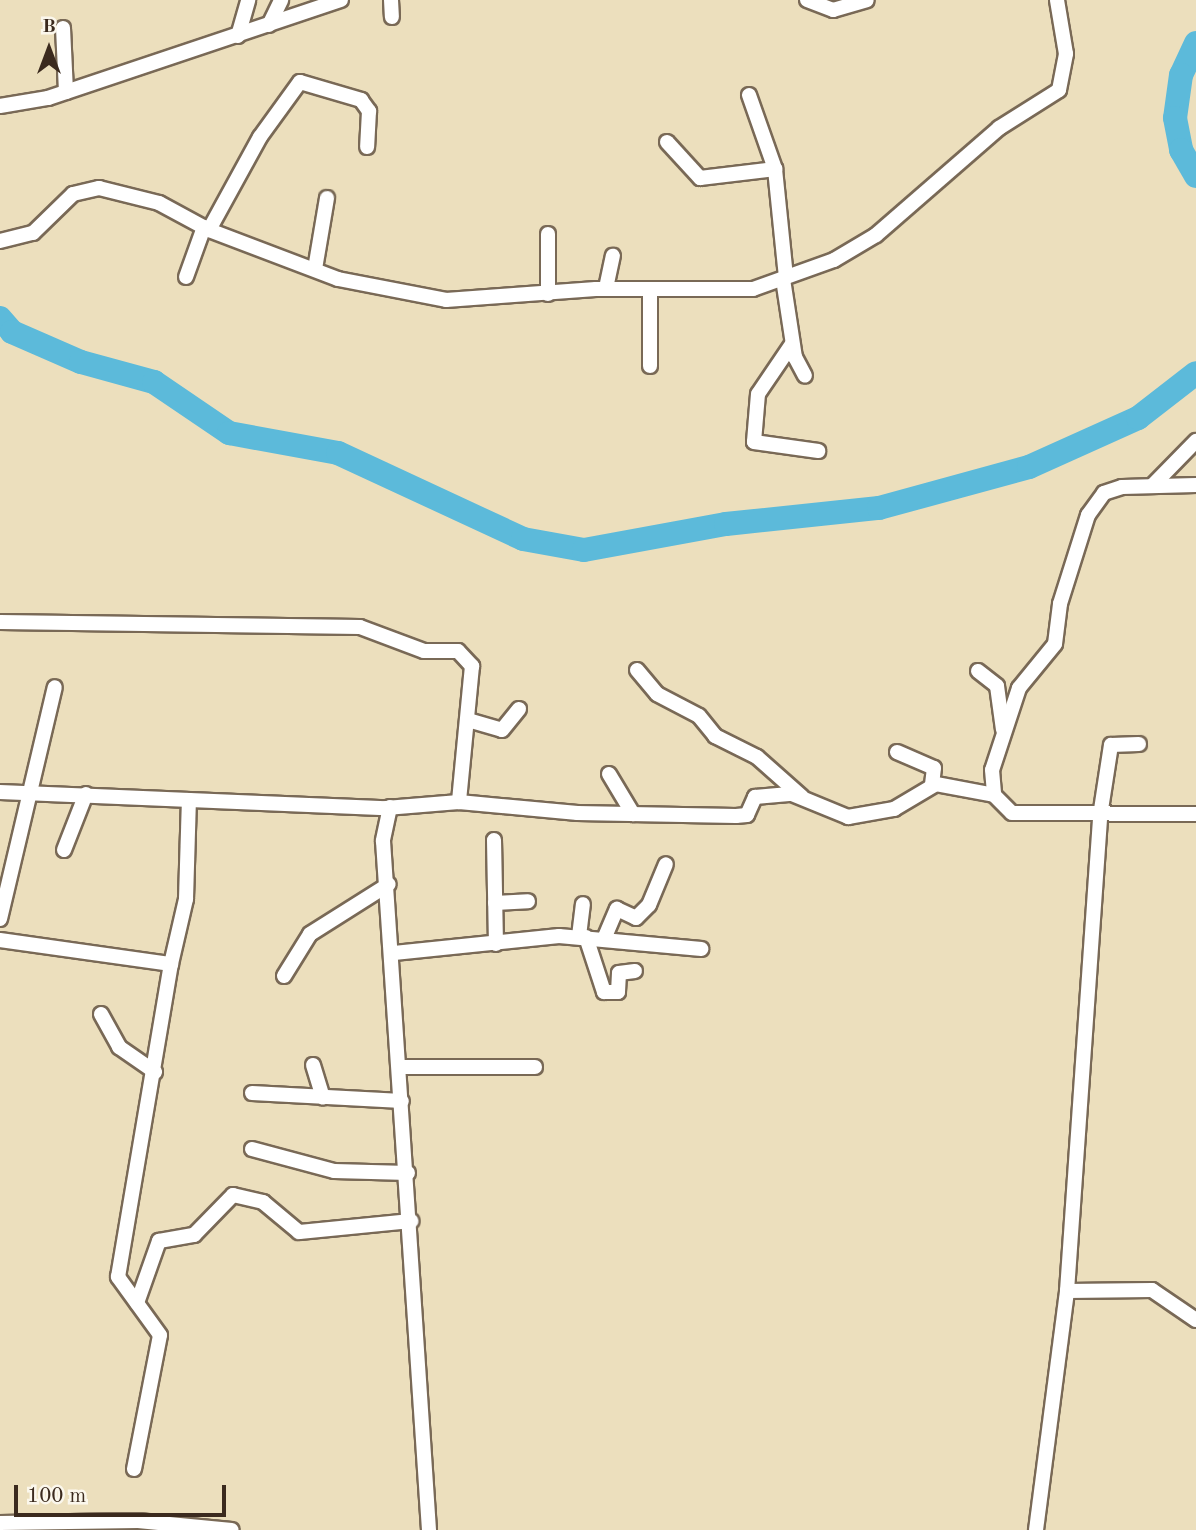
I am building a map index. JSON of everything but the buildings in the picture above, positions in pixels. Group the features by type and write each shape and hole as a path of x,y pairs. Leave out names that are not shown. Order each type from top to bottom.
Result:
{"street":[{"path":"238,36 248,0"},
{"path":"269,25 281,0"},
{"path":"0,106 66,92 341,0"},
{"path":"391,0 392,17"},
{"path":"807,0 842,10 867,0"},
{"path":"0,241 33,233 73,194 99,188 159,203 206,229 349,282 446,300 606,288 650,291 753,289 785,278 876,235 999,128 1059,90 1066,54 1057,0"},
{"path":"63,28 66,92"},
{"path":"186,277 206,229 260,137 300,82 361,100 369,110 367,146"},
{"path":"749,95 775,169 792,344 805,376"},
{"path":"667,142 700,178 775,169"},
{"path":"315,268 327,198"},
{"path":"548,234 548,294"},
{"path":"606,288 613,256"},
{"path":"650,291 650,366"},
{"path":"792,344 761,387 754,442 818,451"},
{"path":"1153,485 1196,440"},
{"path":"994,795 992,770 1003,731 1019,688 1055,644 1060,604 1088,515 1104,493 1153,485 1196,485"},
{"path":"0,622 360,627 424,651 468,656 468,720 459,802"},
{"path":"637,670 657,694 699,716 715,736 757,757 802,797 835,816 872,817 932,784 994,795 1012,813 1100,816 1196,814"},
{"path":"978,671 997,686 1003,731"},
{"path":"0,919 20,816 32,792 55,687"},
{"path":"468,720 502,730 519,709"},
{"path":"1036,1530 1067,1291 1100,816 1111,745 1139,744"},
{"path":"897,752 934,768 932,784"},
{"path":"608,774 633,814"},
{"path":"0,792 390,807 459,802 633,814 736,816 747,815 755,797 802,797"},
{"path":"64,850 86,794"},
{"path":"134,1469 160,1335 118,1277 155,1072 171,964 189,874 190,800"},
{"path":"390,807 383,841 394,953 429,1530"},
{"path":"494,840 496,944"},
{"path":"604,939 617,909 636,918 649,905 666,864"},
{"path":"284,976 310,934 389,884"},
{"path":"495,903 528,901"},
{"path":"583,904 582,937 604,992 618,992 619,973 635,971"},
{"path":"394,953 582,937 701,949"},
{"path":"0,940 171,964"},
{"path":"101,1014 119,1047 155,1072"},
{"path":"313,1065 323,1097"},
{"path":"400,1067 534,1067"},
{"path":"252,1093 402,1101"},
{"path":"252,1149 334,1171 408,1173"},
{"path":"137,1303 159,1241 194,1235 233,1195 262,1202 299,1232 411,1221"},
{"path":"1067,1291 1152,1290 1196,1320"},
{"path":"0,1523 138,1521 232,1530"}],"waterway":[{"path":"1196,43 1181,75 1175,118 1181,150 1196,176"},
{"path":"0,318 12,332 81,362 154,382 229,433 338,453 523,539 584,550 726,524 879,508 1029,467 1138,418 1196,373"}]}
